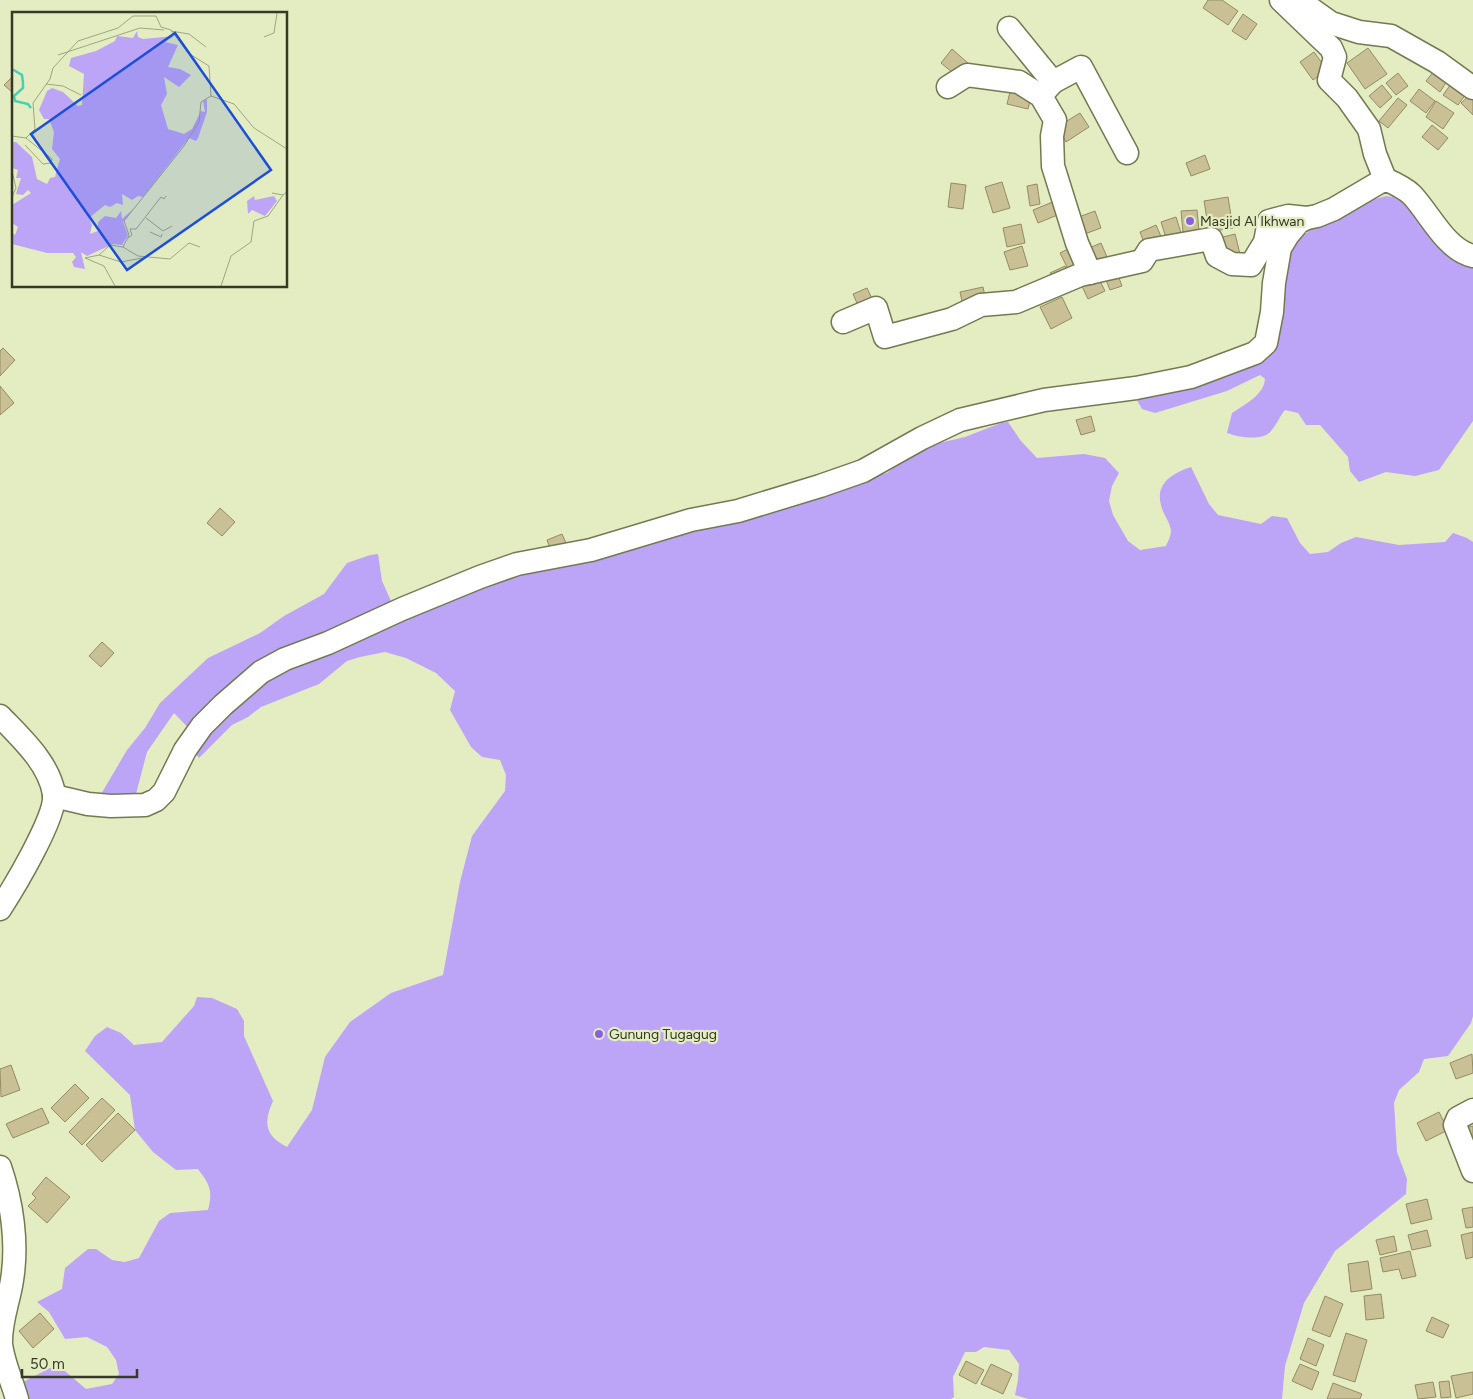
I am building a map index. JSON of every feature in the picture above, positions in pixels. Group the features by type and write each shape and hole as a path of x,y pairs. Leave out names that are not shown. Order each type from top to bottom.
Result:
{"street":[{"path":"1281,0 1331,48 1335,57 1330,80 1347,98 1369,129 1375,154 1385,179 1411,193 1439,230 1465,254 1473,256"},
{"path":"1291,0 1300,1 1331,23 1359,32 1391,36 1438,62 1473,88"},
{"path":"1009,28 1047,89 1054,120 1052,136 1053,166 1077,243 1090,273"},
{"path":"948,87 967,75 1019,82 1047,89 1081,67 1127,153"},
{"path":"843,322 876,308 886,337 952,319 981,305 1016,302 1080,275 1142,261 1149,250 1211,239 1217,256 1232,264 1251,265 1265,242 1269,222 1288,216 1307,218 1317,216 1334,209 1385,179"},
{"path":"54,796 88,804 112,806 145,805 156,800 164,792 185,750 202,726 261,672 284,659 328,643 402,609 480,577 517,564 591,550 691,520 738,511 863,472 922,438 960,420 1044,400 1136,388 1191,377 1255,353 1266,343 1280,248 1294,227 1307,218"},
{"path":"0,716 31,749 47,773 54,796 47,822 37,844 0,908"},
{"path":"1473,1110 1458,1118 1455,1125 1473,1171"},
{"path":"0,1166 8,1196 14,1241 14,1264 1,1343 16,1399"}],"shaded area":[{"path":"1386,196 1393,197 1406,204 1473,262 1473,421 1439,470 1415,476 1386,472 1359,482 1350,471 1348,457 1320,425 1306,425 1298,413 1285,410 1271,431 1260,437 1248,438 1227,433 1232,413 1253,399 1264,385 1265,379 1260,375 1227,391 1155,413 1142,409 1134,395 1265,352 1289,254 1297,240 1340,214"},
{"path":"1008,422 1021,441 1037,458 1084,454 1105,458 1119,473 1112,486 1109,501 1113,515 1128,541 1140,550 1166,546 1171,531 1161,505 1161,491 1163,485 1172,476 1191,467 1209,504 1218,515 1261,524 1272,516 1287,518 1300,543 1310,554 1328,552 1341,543 1356,537 1399,545 1445,542 1453,533 1473,542 1473,1016 1471,1023 1448,1056 1424,1059 1419,1072 1399,1090 1394,1103 1397,1152 1407,1179 1406,1194 1335,1251 1304,1303 1285,1366 1282,1399 1028,1399 1015,1395 1019,1364 1009,1350 984,1347 976,1352 965,1352 953,1377 954,1397 951,1399 23,1399 21,1383 52,1367 59,1366 86,1389 112,1384 119,1374 116,1360 107,1347 87,1337 65,1339 49,1312 37,1302 62,1289 65,1268 88,1249 96,1249 112,1260 125,1262 139,1258 159,1221 170,1213 208,1210 209,1188 198,1169 176,1170 153,1152 135,1130 130,1095 85,1051 95,1036 107,1027 121,1033 134,1045 162,1042 194,1006 197,997 212,998 237,1009 244,1021 244,1036 273,1101 268,1116 268,1128 274,1138 287,1147 312,1110 325,1057 350,1022 391,993 443,975 460,882 472,836 505,791 506,775 500,760 482,757 471,747 450,710 455,691 436,673 406,658 385,652 347,661 319,684 261,707 248,717 232,725 199,758 192,749 198,738 174,713 147,752 136,794 100,796 127,750 145,728 160,703 208,658 260,633 284,616 324,594 347,563 370,555 378,554 382,581 391,601 409,616 510,574 887,473 908,457 931,445 965,437"}],"building":[{"path":"1208,0 1222,0 1238,11 1228,25 1203,8"},
{"path":"1243,14 1257,24 1246,40 1232,31"},
{"path":"1368,48 1387,74 1365,89 1347,63"},
{"path":"952,49 969,64 958,77 941,63"},
{"path":"1314,52 1327,70 1313,80 1300,62"},
{"path":"1434,71 1447,81 1440,92 1426,81"},
{"path":"1398,73 1408,86 1396,95 1386,83"},
{"path":"12,77 12,92 4,85"},
{"path":"1456,77 1471,87 1458,105 1443,95"},
{"path":"1382,85 1392,97 1380,108 1369,96"},
{"path":"1011,88 1032,93 1028,109 1007,104"},
{"path":"1419,89 1435,101 1426,113 1410,101"},
{"path":"1473,92 1473,115 1461,103"},
{"path":"1398,98 1407,105 1388,128 1379,121"},
{"path":"1436,101 1454,113 1443,129 1426,117"},
{"path":"1080,113 1089,127 1066,142 1057,127"},
{"path":"1432,125 1448,138 1438,150 1422,137"},
{"path":"1205,155 1210,169 1191,176 1186,163"},
{"path":"1002,182 1010,208 993,213 985,187"},
{"path":"951,183 966,185 963,209 948,207"},
{"path":"1037,184 1040,204 1030,206 1027,186"},
{"path":"1228,197 1233,228 1209,232 1204,201"},
{"path":"1055,201 1060,214 1038,223 1033,210"},
{"name":"Masjid Al Ikhwan","path":"1197,210 1199,231 1183,232 1181,211"},
{"path":"1095,211 1101,228 1082,235 1076,218"},
{"path":"1176,217 1182,236 1167,241 1161,222"},
{"path":"1021,224 1025,243 1007,247 1003,228"},
{"path":"1156,225 1163,241 1146,248 1140,232"},
{"path":"1235,234 1240,254 1224,257 1219,238"},
{"path":"1101,243 1110,264 1098,269 1089,248"},
{"path":"1022,246 1028,266 1010,270 1004,252"},
{"path":"1074,246 1086,268 1071,275 1060,253"},
{"path":"1065,266 1069,277 1055,283 1050,273"},
{"path":"1116,270 1122,286 1110,290 1104,275"},
{"path":"1097,275 1105,291 1088,299 1080,282"},
{"path":"983,287 986,301 963,306 960,292"},
{"path":"867,288 874,303 860,310 853,294"},
{"path":"1062,297 1072,318 1051,329 1040,307"},
{"path":"3,348 15,360 0,376 0,351"},
{"path":"0,386 14,403 0,415"},
{"path":"1091,416 1095,431 1081,435 1076,420"},
{"path":"220,508 235,522 222,536 207,523"},
{"path":"562,534 569,550 553,556 547,540"},
{"path":"102,642 114,653 101,667 89,656"},
{"path":"1472,1054 1473,1073 1456,1079 1450,1063"},
{"path":"11,1065 20,1090 1,1097 0,1069"},
{"path":"75,1084 89,1098 65,1122 51,1108"},
{"path":"102,1098 115,1110 82,1145 69,1132"},
{"path":"42,1108 49,1123 13,1138 6,1124"},
{"path":"1439,1112 1448,1130 1426,1141 1417,1123"},
{"path":"118,1113 135,1130 102,1162 86,1145"},
{"path":"1473,1126 1473,1145 1461,1129"},
{"path":"46,1177 70,1197 47,1223 28,1206 36,1198 32,1194"},
{"path":"1427,1199 1432,1219 1411,1224 1406,1204"},
{"path":"1473,1207 1473,1227 1466,1228 1462,1209"},
{"path":"1427,1230 1431,1246 1412,1250 1408,1235"},
{"path":"1473,1232 1473,1257 1466,1259 1461,1235"},
{"path":"1394,1236 1397,1251 1380,1255 1376,1240"},
{"path":"1410,1251 1416,1276 1402,1279 1399,1269 1383,1272 1380,1258"},
{"path":"1368,1261 1372,1289 1351,1292 1348,1264"},
{"path":"1381,1294 1384,1318 1366,1320 1364,1296"},
{"path":"1325,1296 1343,1304 1330,1337 1312,1330"},
{"path":"40,1313 54,1329 33,1348 19,1331"},
{"path":"1432,1317 1449,1325 1443,1338 1426,1331"},
{"path":"1346,1333 1367,1340 1355,1382 1333,1375"},
{"path":"1308,1338 1324,1345 1316,1366 1300,1359"},
{"path":"966,1361 984,1370 976,1384 959,1375"},
{"path":"991,1364 1012,1374 1003,1394 981,1384"},
{"path":"1300,1364 1319,1372 1312,1390 1292,1381"},
{"path":"1473,1372 1473,1394 1456,1398 1451,1376"},
{"path":"1449,1381 1451,1397 1441,1398 1439,1382"},
{"path":"1433,1382 1436,1397 1418,1399 1415,1385"},
{"path":"1333,1383 1362,1394 1360,1399 1327,1399"}],"place":[{"name":"Masjid Al Ikhwan","path":"1190,221"},
{"name":"Gunung Tugagug","path":"599,1034"}]}
